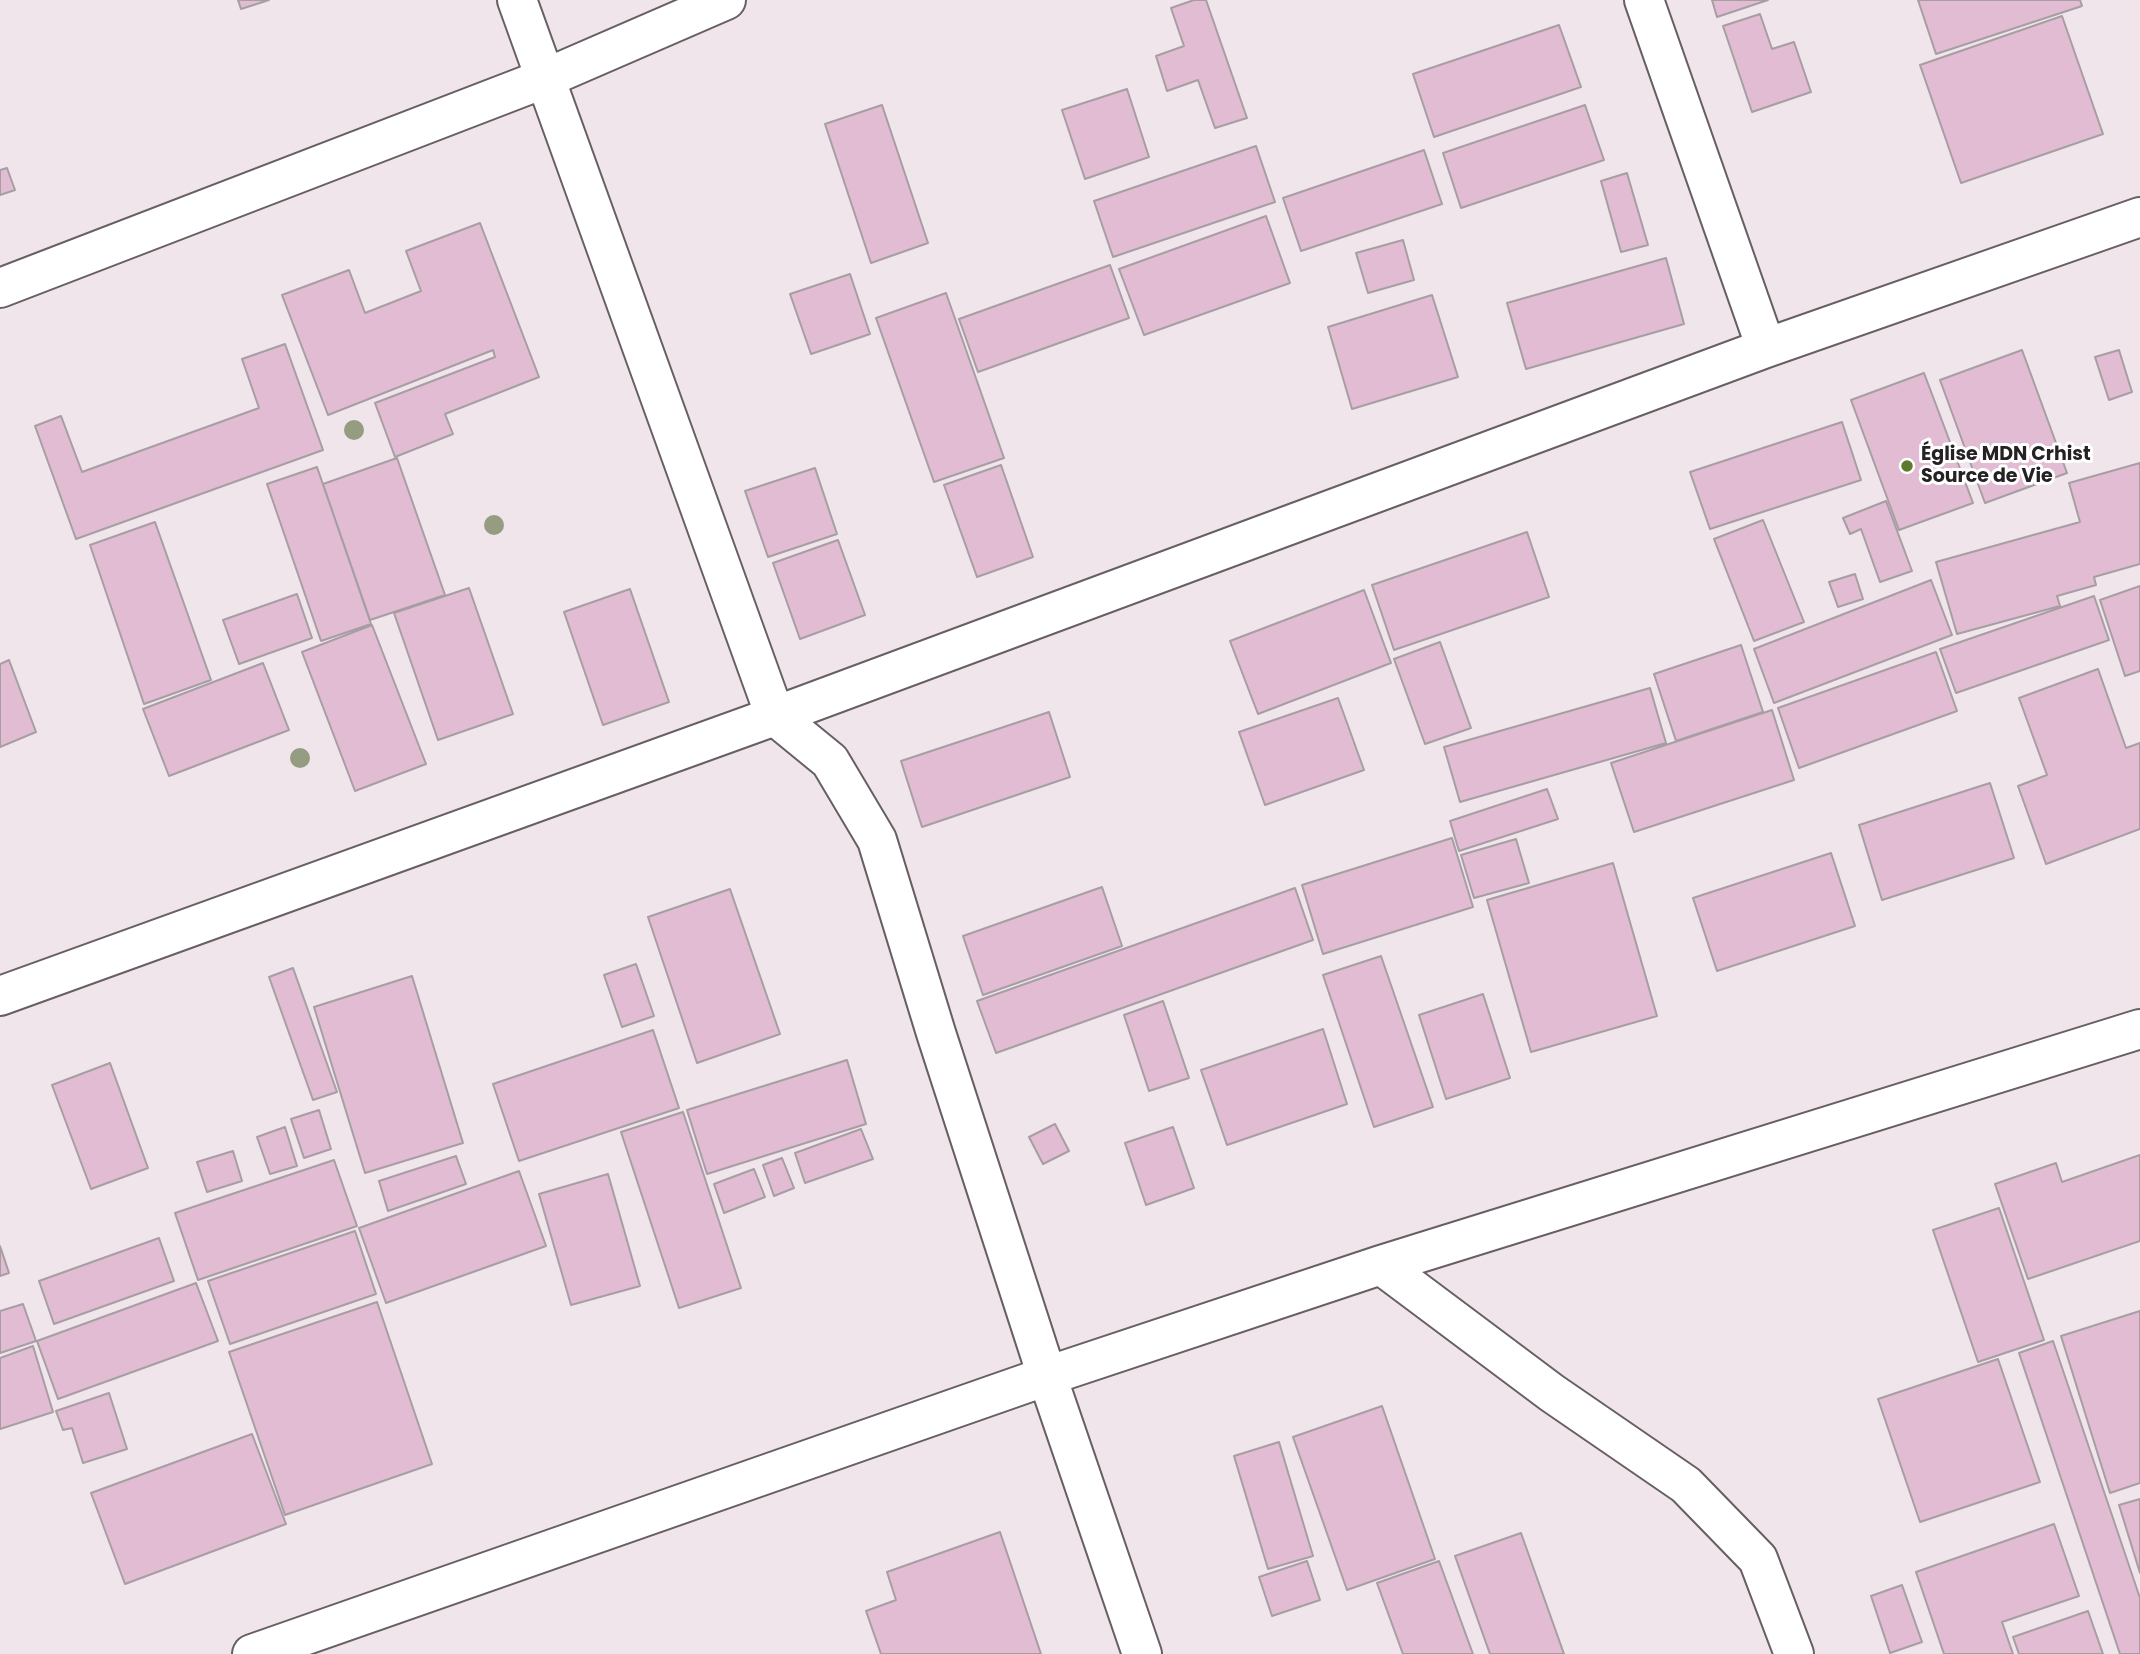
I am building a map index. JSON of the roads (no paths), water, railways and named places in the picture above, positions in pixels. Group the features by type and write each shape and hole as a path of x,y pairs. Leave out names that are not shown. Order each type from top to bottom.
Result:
{"street":[{"path":"517,0 775,716 830,761 877,840 936,1033 1047,1376 1142,1654"},
{"path":"0,288 546,78 726,0"},
{"path":"1644,0 1766,348"},
{"path":"0,996 775,716 1766,348 2140,217"},
{"path":"252,1654 1047,1376 1381,1265 2140,1029"},
{"path":"1381,1265 1552,1393 1686,1485 1758,1559 1794,1654"}],"place":[{"name":"Église MDN Crhist Source de Vie","path":"1907,466"}]}
